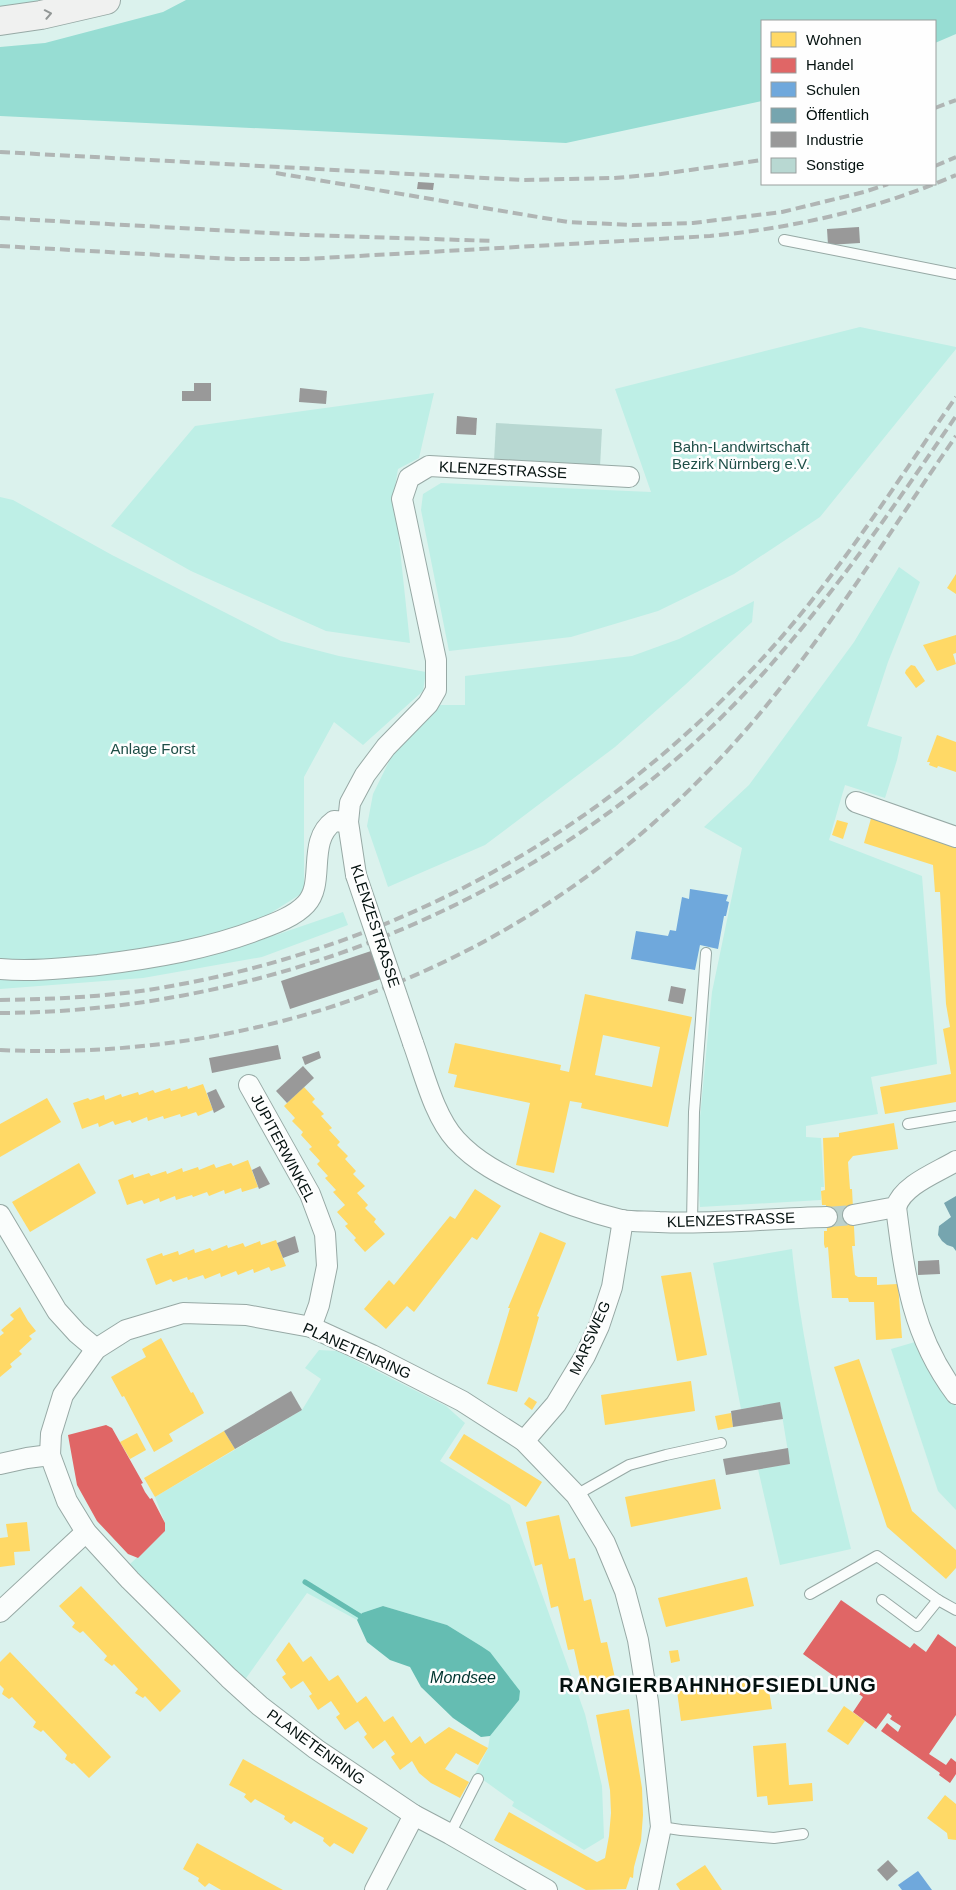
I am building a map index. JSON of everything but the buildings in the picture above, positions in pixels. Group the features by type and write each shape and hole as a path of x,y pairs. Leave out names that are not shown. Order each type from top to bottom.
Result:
{"main road":[{"path":"0,21 41,15 106,0"}],"street":[{"name":"KLENZESTRASSE","path":"629,477 429,466 409,478 402,499 436,660 436,690 428,704 386,747 365,775 350,803 348,822 356,876 433,1099 444,1123 455,1139 479,1162 502,1175 562,1202 623,1220 692,1223 770,1218 826,1217"},
{"path":"856,802 956,837"},
{"path":"0,969 20,971 144,959 212,945 271,925 291,915 307,903 314,890 322,835 326,826 334,820 348,822"},
{"name":"JUPITERWINKEL","path":"249,1085 310,1194 325,1234 327,1265 319,1305 310,1327"},
{"path":"956,1161 906,1190 898,1200 896,1207 905,1277 921,1334 940,1373 956,1394"},
{"path":"853,1215 896,1207"},
{"path":"0,1215 57,1311 96,1350"},
{"name":"MARSWEG","path":"524,1441 556,1404 585,1356 599,1326 612,1287 623,1220"},
{"name":"PLANETENRING","path":"535,1887 450,1834 414,1815 316,1749 260,1706 228,1678 130,1580 86,1532 67,1501 50,1456 51,1434 63,1395 96,1350 126,1330 183,1313 246,1315 310,1327 372,1355 462,1401 524,1441 576,1495 605,1543 625,1590 638,1640 652,1734 661,1827 648,1890"},
{"path":"0,1464 27,1458 50,1456"},
{"path":"0,1612 86,1532"},
{"path":"375,1890 414,1815"}],"lane":[{"path":"784,240 956,274"},
{"path":"692,1223 694,1112 706,953"},
{"path":"908,1124 956,1116"},
{"path":"576,1495 629,1465 721,1443"},
{"path":"810,1594 877,1556 938,1600 956,1610"},
{"path":"882,1600 917,1626 938,1600"},
{"path":"450,1834 478,1779"},
{"path":"661,1827 774,1838 803,1834"}],"green space":[{"path":"0,0 56,0 0,8"},
{"name":"Bahn-Landwirtschaft Bezirk Nürnberg e.V.","path":"860,327 956,347 956,349 820,517 734,574 658,611 571,637 449,651 421,510 423,494 441,483 651,492 615,389"},
{"path":"434,393 419,458 398,469 394,493 410,643 326,631 191,571 111,526 195,426"},
{"name":"Anlage Forst","path":"0,497 13,500 112,555 281,641 339,656 426,672 423,691 363,745 334,722 304,777 304,892 255,923 196,941 84,959 0,961"},
{"path":"899,567 920,582 888,662 867,726 902,737 897,760 885,798 845,785 829,840 922,876 937,1064 871,1077 878,1114 806,1126 806,1137 821,1138 824,1187 821,1187 821,1200 700,1207 696,1159 712,992 742,848 704,827 749,785 854,642"},
{"path":"754,601 752,622 615,747 485,845 388,887 367,826 373,794 401,737 440,705 465,705 465,676 632,656 679,639"},
{"path":"343,912 348,925 262,957 143,978 0,989 0,975 186,960 276,935"},
{"path":"792,1249 796,1286 809,1362 824,1438 851,1549 780,1565 758,1469 790,1464 780,1403 741,1409 713,1263"},
{"path":"915,1342 956,1407 956,1510 938,1491 891,1349"},
{"path":"319,1350 337,1351 446,1406 465,1423 440,1461 510,1505 585,1714 602,1786 604,1838 584,1850 512,1806 514,1802 475,1774 488,1748 490,1736 519,1700 481,1646 447,1625 383,1606 362,1613 357,1620 307,1593 244,1681 129,1565 165,1531 165,1523 155,1497 302,1410 321,1379 305,1368"}],"shaded area":[{"path":"186,0 956,0 956,34 936,43 936,20 761,20 761,101 566,143 0,116 0,47 45,43 163,12"}],"water":[{"name":"Mondsee","path":"383,1606 447,1625 490,1652 520,1691 519,1700 490,1736 481,1737 453,1718 421,1687 410,1667 390,1660 367,1642 357,1620 362,1613"}],"waterway":[{"path":"305,1582 360,1616"}],"tunnel":[{"path":"827,1217 853,1215"}],"railway":[{"path":"936,108 956,100"},
{"path":"0,152 523,180 614,178 661,174 761,160"},
{"path":"936,166 956,157"},
{"path":"276,173 568,222 632,225 693,223 782,212 885,185"},
{"path":"936,183 956,175"},
{"path":"0,246 233,259 305,259 710,236 773,228 835,215 896,198 931,185"},
{"path":"0,218 306,235 494,241"},
{"path":"0,1000 120,994 160,988 247,970 331,944 411,913 488,875 562,830 632,779 698,723 761,660 814,598 839,565 956,397"},
{"path":"0,1013 104,1007 207,991 308,964 407,927 501,881 590,826 673,762 748,690 777,658 857,557 956,416"},
{"path":"0,1050 107,1049 212,1036 313,1013 410,978 502,932 589,875 670,808 745,731 802,660 828,624 956,436"}],"district":[{"name":"RANGIERBAHNHOFSIEDLUNG","path":"718,1685"}]}
